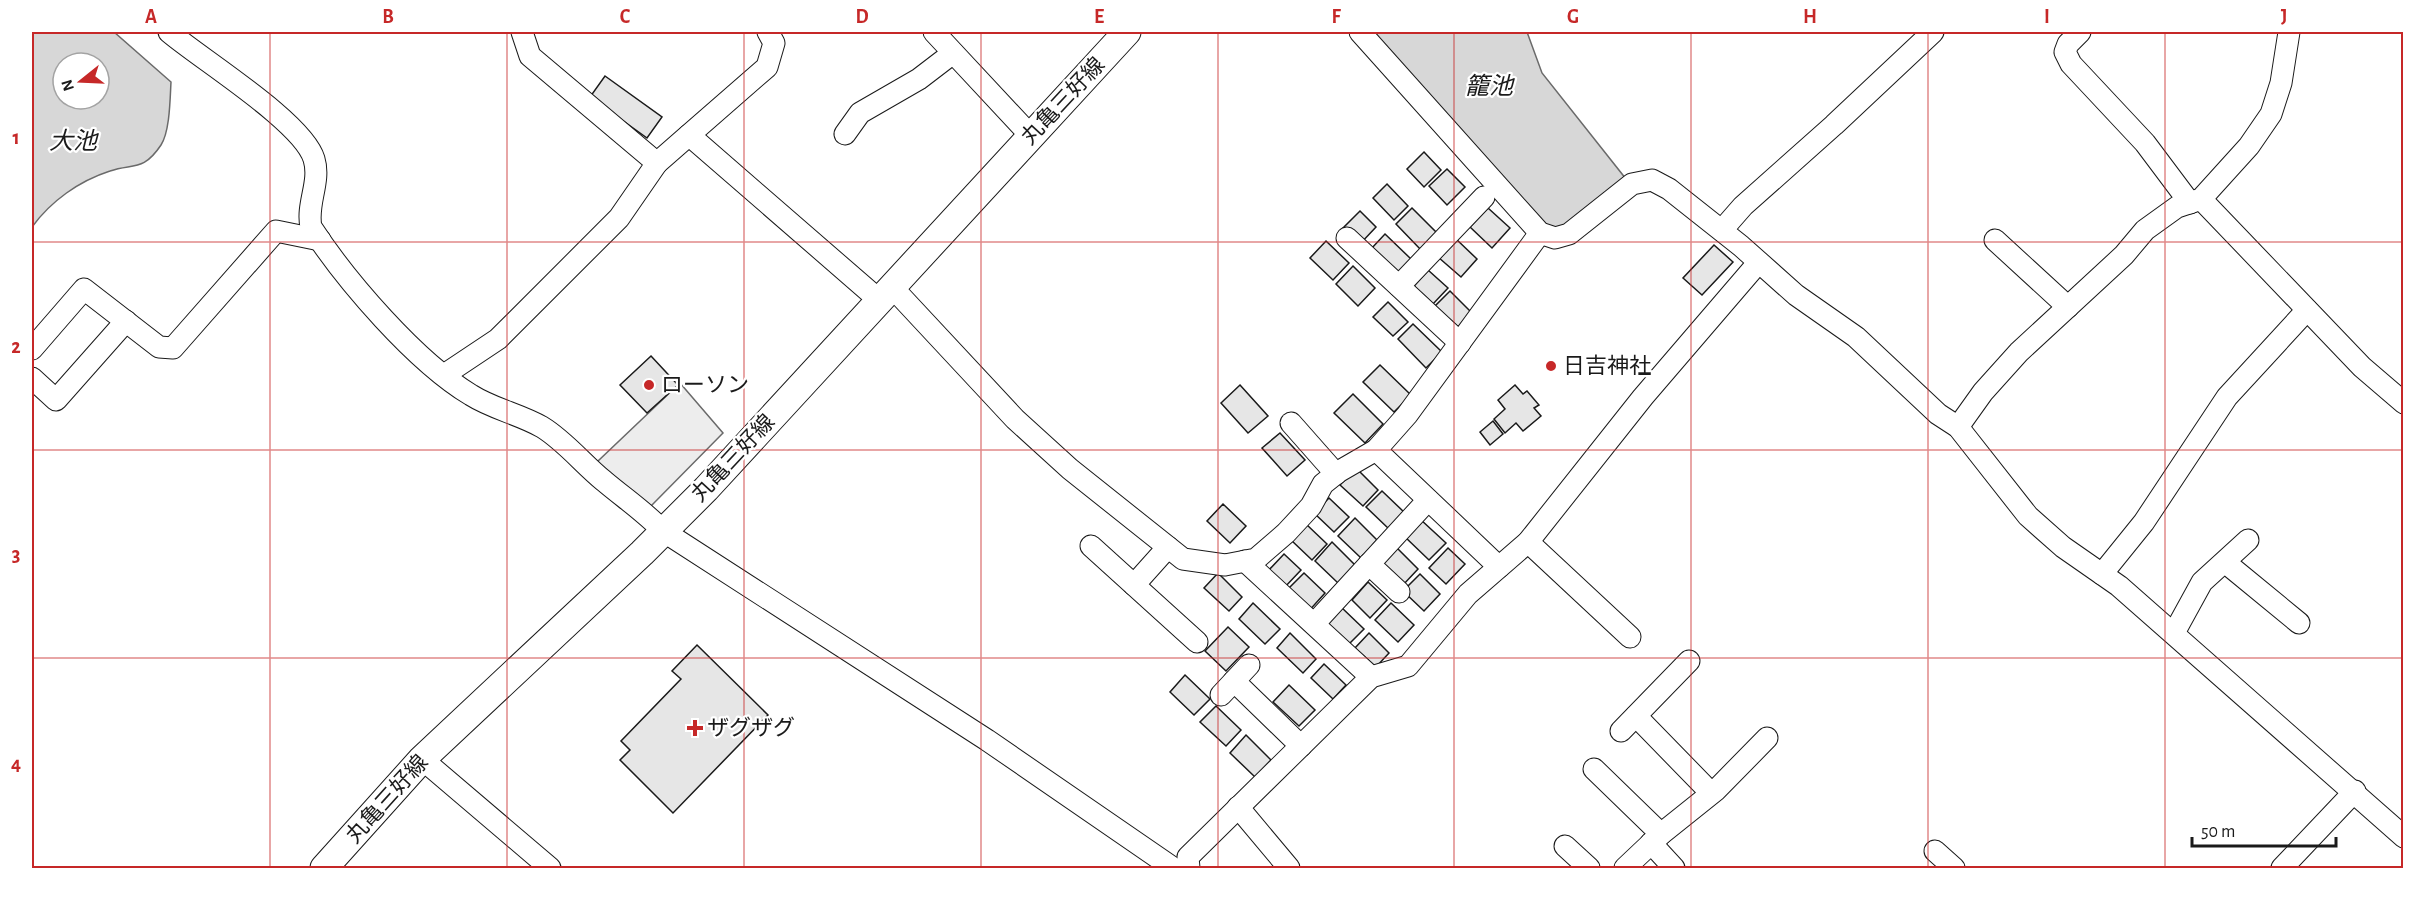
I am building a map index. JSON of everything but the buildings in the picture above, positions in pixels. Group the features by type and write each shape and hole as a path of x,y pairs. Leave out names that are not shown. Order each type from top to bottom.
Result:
{"main road":[{"name":"丸亀三好線","path":"324,868 422,759 706,489 1127,32"}],"street":[{"path":"169,32 252,94 308,144 315,160 317,175 309,215 311,227 405,339 444,375 471,395 544,429 604,482 647,514 663,531 987,740 1173,868"},
{"path":"522,32 530,56 657,163"},
{"path":"933,32 1031,136"},
{"path":"1360,32 1540,233 1555,238 1569,234 1632,184 1652,180 1670,189 1722,230 1796,295 1856,337 1938,414 1958,427 2028,516 2063,547 2102,574 2174,633 2355,791 2403,837"},
{"path":"1722,230 1743,206 1933,32"},
{"path":"2080,32 2068,44 2065,52 2071,64 2145,142 2195,201 2362,367 2403,403"},
{"path":"1958,427 1983,392 2019,352 2124,255 2145,230 2177,207 2195,201 2249,146 2271,114 2281,83 2289,32"},
{"path":"444,375 498,339 619,218 657,163 767,67 773,51 773,33"},
{"path":"845,134 860,113 919,79 953,52"},
{"path":"689,135 885,294 1070,469 1167,547 1183,559 1225,565 1256,559 1286,533 1311,506 1323,484 1376,450 1407,415 1540,233"},
{"path":"1399,286 1484,197"},
{"path":"32,349 84,290 159,346 173,348 276,231 320,240"},
{"path":"1347,238 1460,343"},
{"path":"1995,240 2068,307"},
{"path":"1189,868 1188,857 1371,677 1408,666 1468,594 1527,542 1643,397 1758,263"},
{"path":"2102,574 2144,522 2227,397 2307,310"},
{"path":"32,378 56,399 126,321"},
{"path":"1291,423 1336,474"},
{"path":"1376,450 1499,567"},
{"path":"1314,624 1428,500"},
{"path":"2174,633 2202,582 2226,563 2248,540"},
{"path":"1527,542 1571,595 1630,637"},
{"path":"1091,546 1197,642"},
{"path":"1134,585 1167,547"},
{"path":"1245,561 1371,677"},
{"path":"2226,563 2299,623"},
{"path":"1369,564 1399,592"},
{"path":"1621,731 1689,661"},
{"path":"1248,665 1227,688 1301,746"},
{"path":"1636,716 1711,794"},
{"path":"1625,868 1656,838 1711,794 1767,738"},
{"path":"422,759 550,868"},
{"path":"1594,769 1656,838 1674,868"},
{"path":"2282,868 2355,791"},
{"path":"1238,807 1288,868"},
{"path":"1565,846 1589,868"},
{"path":"1935,851 1954,868"}],"shaded area":[{"path":"680,383 723,433 651,506 597,462"}],"water":[{"name":"大池","path":"32,32 114,32 171,82 169,115 164,139 155,154 143,163 87,180 57,200 32,227"},
{"name":"籠池","path":"1372,32 1527,32 1542,73 1626,179 1566,232 1552,232"}],"place":[{"name":"日吉神社","path":"1551,366"},
{"name":"ローソン","path":"649,385"},
{"name":"ザグザグ","path":"695,728"}]}
